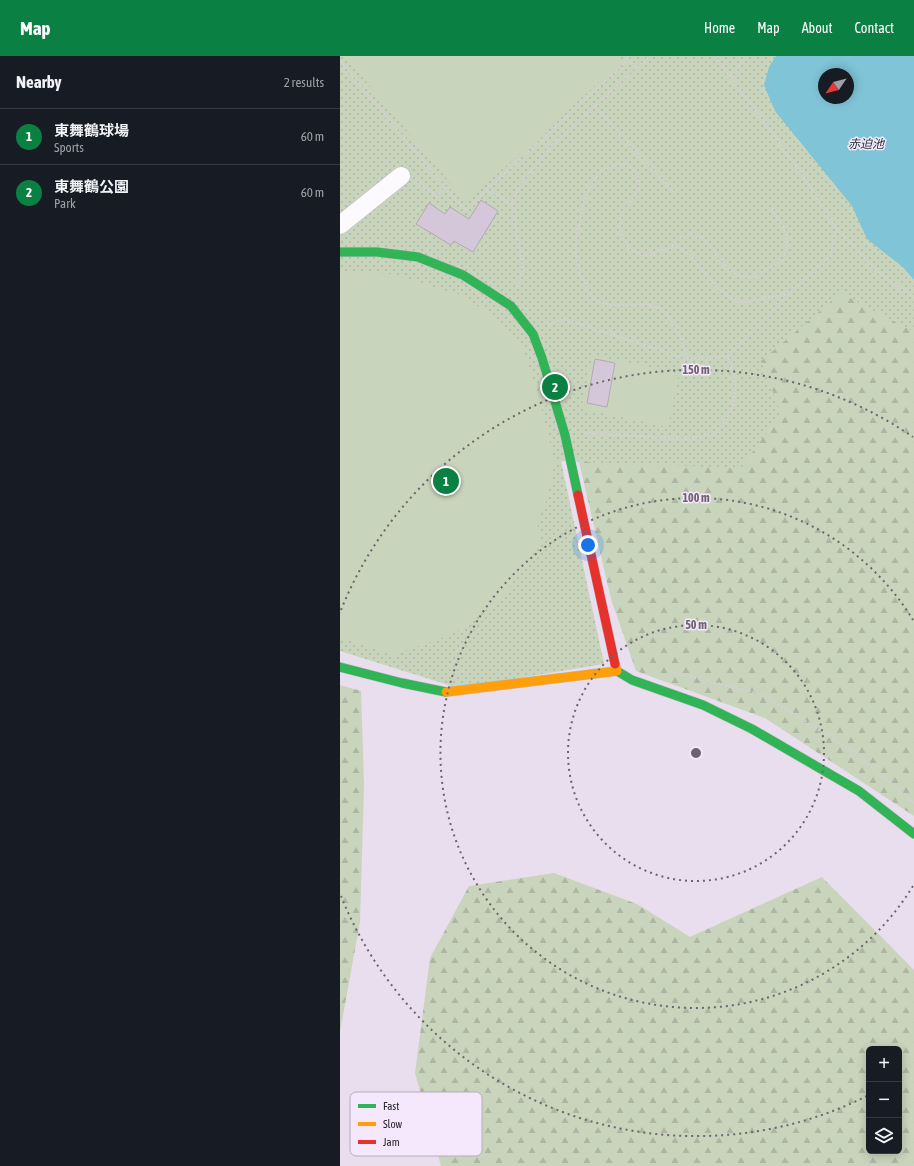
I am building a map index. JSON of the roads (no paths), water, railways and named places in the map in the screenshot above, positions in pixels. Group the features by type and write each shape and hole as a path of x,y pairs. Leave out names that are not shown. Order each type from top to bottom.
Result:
{"street":[{"path":"340,225 401,176"},
{"path":"340,252 377,252 418,257 463,275 511,306 532,334 542,358 565,435 617,671"},
{"path":"340,668 402,683 449,692 617,671 632,680 702,705 752,729 859,791 914,834"}],"water":[{"name":"赤迫池","path":"776,56 914,56 914,280 904,268 867,239 852,206 775,111 764,85 769,67"}],"place":[{"name":"東舞鶴公園","path":"555,387"},
{"name":"東舞鶴球場","path":"446,481"}]}
